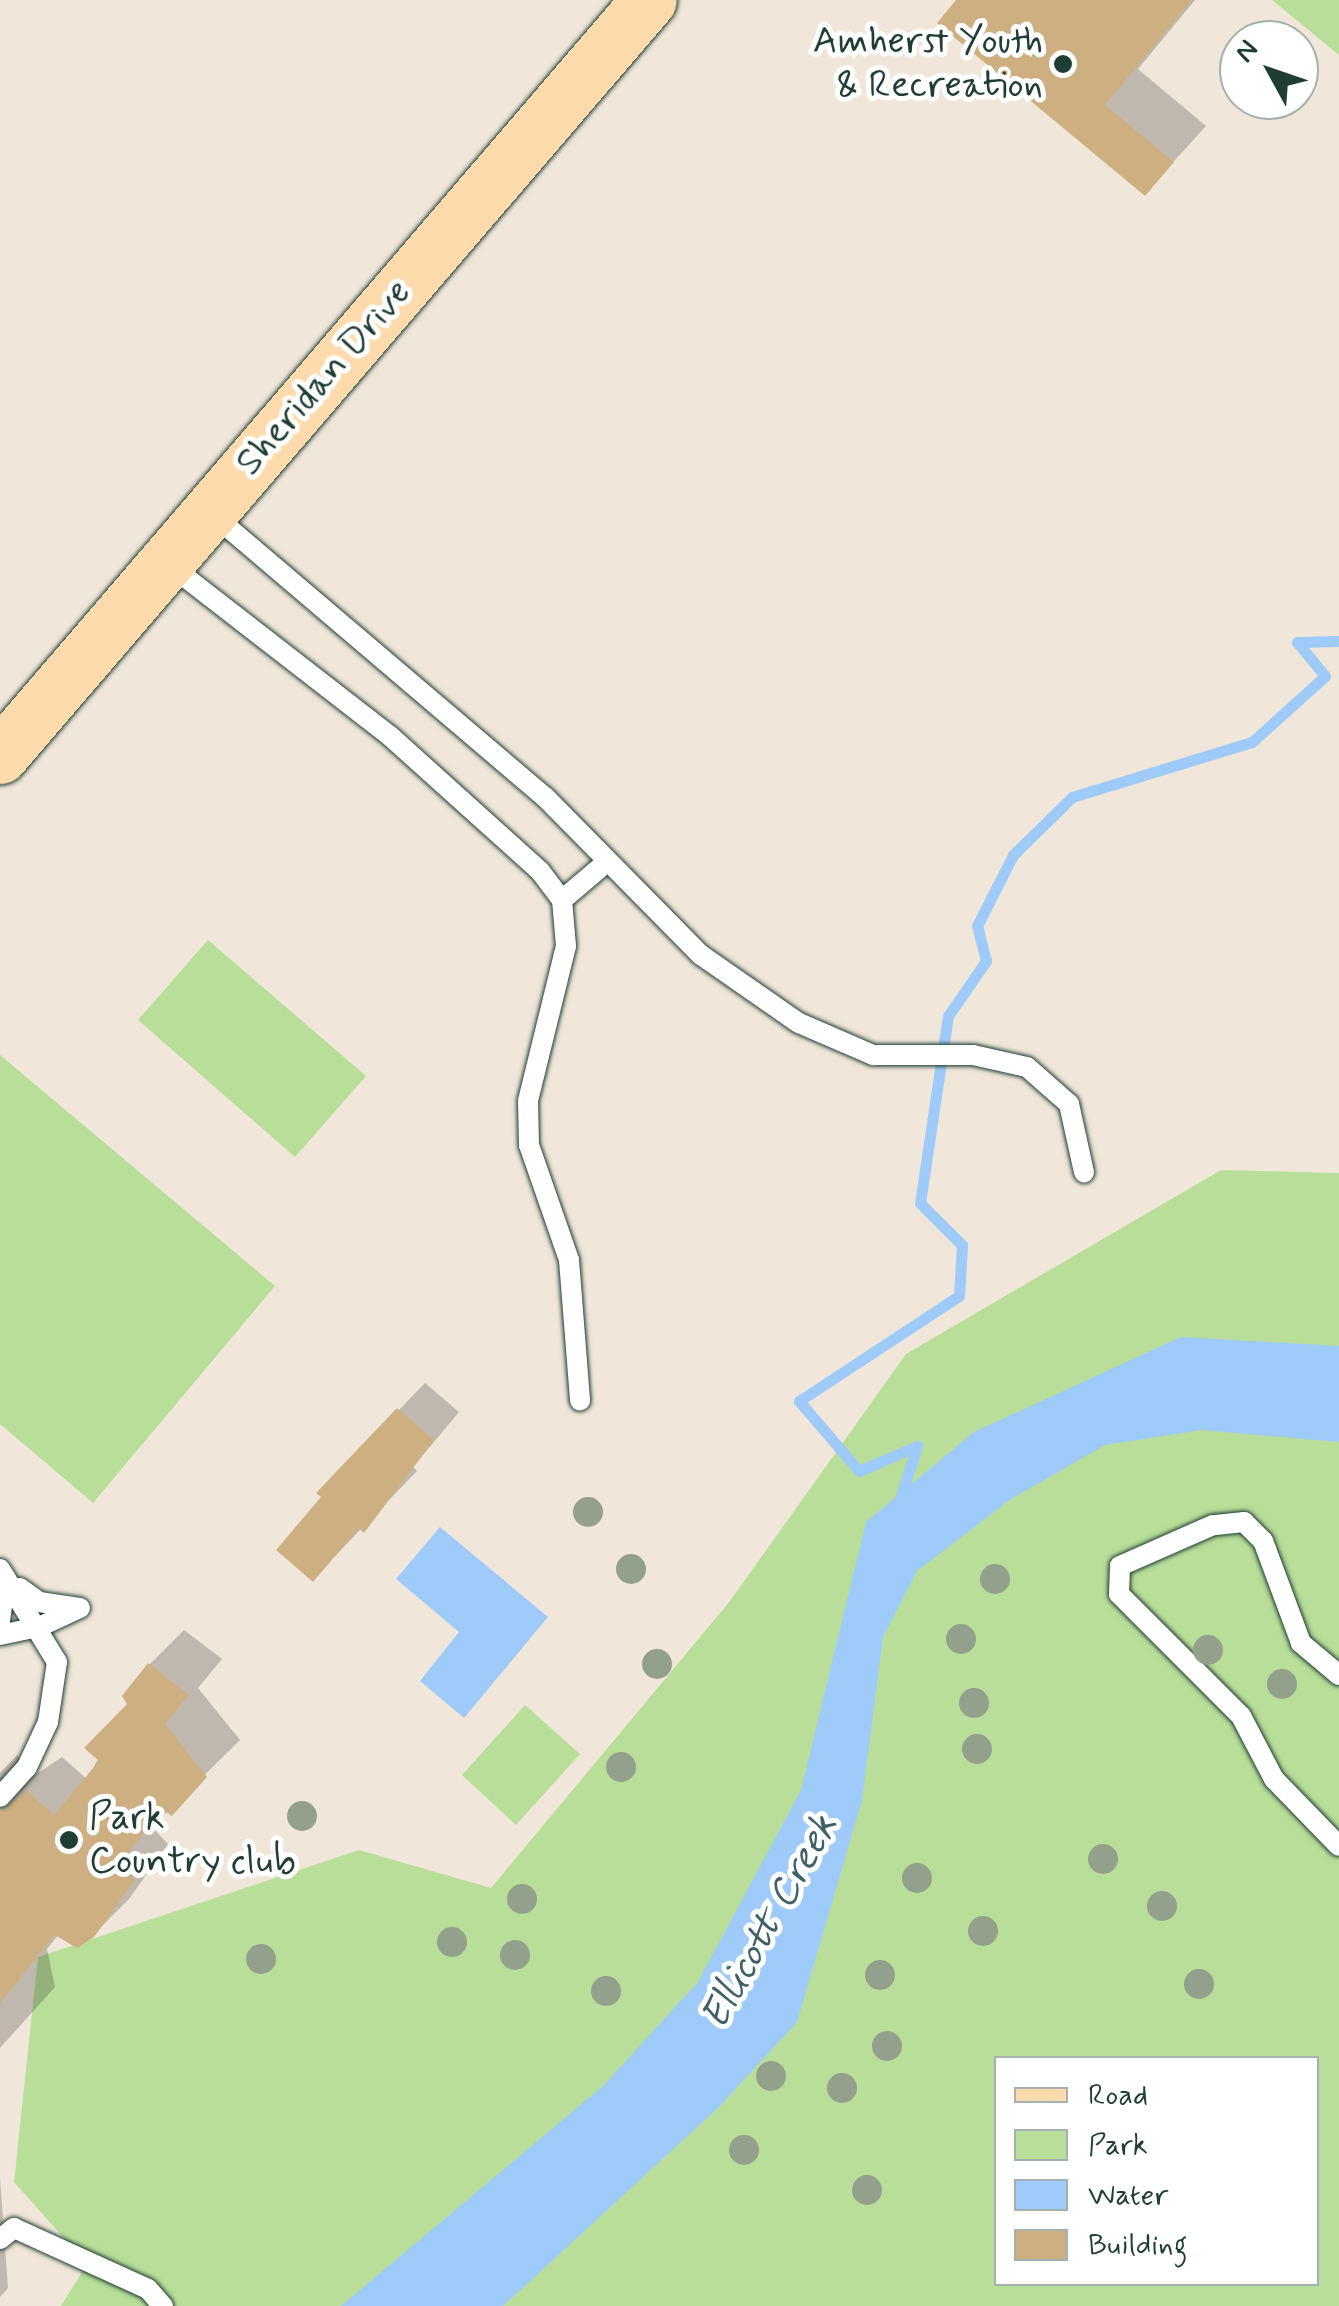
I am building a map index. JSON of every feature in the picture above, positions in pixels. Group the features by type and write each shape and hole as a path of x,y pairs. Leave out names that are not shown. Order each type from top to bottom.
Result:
{"main road":[{"name":"Sheridan Drive","path":"0,756 649,0"}],"lane":[{"path":"209,512 545,797 701,954 799,1023 873,1055 969,1055 1028,1067 1070,1104 1084,1172"},
{"path":"166,562 390,736 540,870 562,900 566,946 528,1100 529,1144 569,1260 580,1401"},
{"path":"562,900 608,861"},
{"path":"1337,1836 1274,1780 1240,1716 1119,1594 1120,1566 1214,1524 1244,1522 1263,1541 1301,1644 1339,1675"},
{"path":"0,1621 3,1573"},
{"path":"0,1798 27,1766 48,1722 56,1662 39,1627 3,1573"},
{"path":"0,1635 39,1627 80,1608 40,1602 3,1573"},
{"path":"0,2238 14,2228 148,2289 163,2306"}],"green space":[{"path":"1272,0 1339,0 1339,55 1319,39 1319,20 1296,20"},
{"path":"208,940 366,1076 295,1157 138,1020"},
{"path":"0,1055 275,1286 93,1503 0,1424"},
{"name":"Park Country club","path":"1221,1170 1339,1173 1339,2306 61,2306 87,2264 14,2182 38,1957 359,1850 491,1888 730,1601 906,1354"},
{"path":"525,1705 580,1754 516,1825 462,1775"}],"water":[{"name":"Ellicott Creek","path":"1181,1337 1339,1346 1339,1442 1202,1430 1105,1445 1011,1499 917,1571 883,1637 862,1800 797,2022 719,2107 503,2306 341,2306 603,2086 698,1982 801,1790 866,1522 974,1432"},
{"path":"440,1527 548,1617 464,1718 420,1681 459,1632 396,1579"}],"building":[{"name":"Amherst Youth & Recreation","path":"956,0 1192,0 1105,105 1174,162 1145,196 937,23"},
{"path":"397,1408 434,1440 364,1533 359,1528 313,1582 276,1550 321,1497 316,1493"},
{"name":"Park Country club","path":"148,1663 189,1695 165,1724 207,1777 172,1816 163,1810 119,1863 135,1880 94,1937 77,1948 55,1935 0,2003 0,1813 26,1790 54,1815 99,1761 84,1748 127,1704 122,1696"}],"waterway":[{"path":"899,1502 917,1446 859,1471 799,1401 959,1296 962,1245 920,1203 948,1016 986,961 977,926 1013,855 1072,797 1252,742 1325,676 1297,642 1339,641"}],"place":[{"name":"Amherst Youth & Recreation","path":"1063,64"},
{"name":"Park Country club","path":"69,1840"}]}
